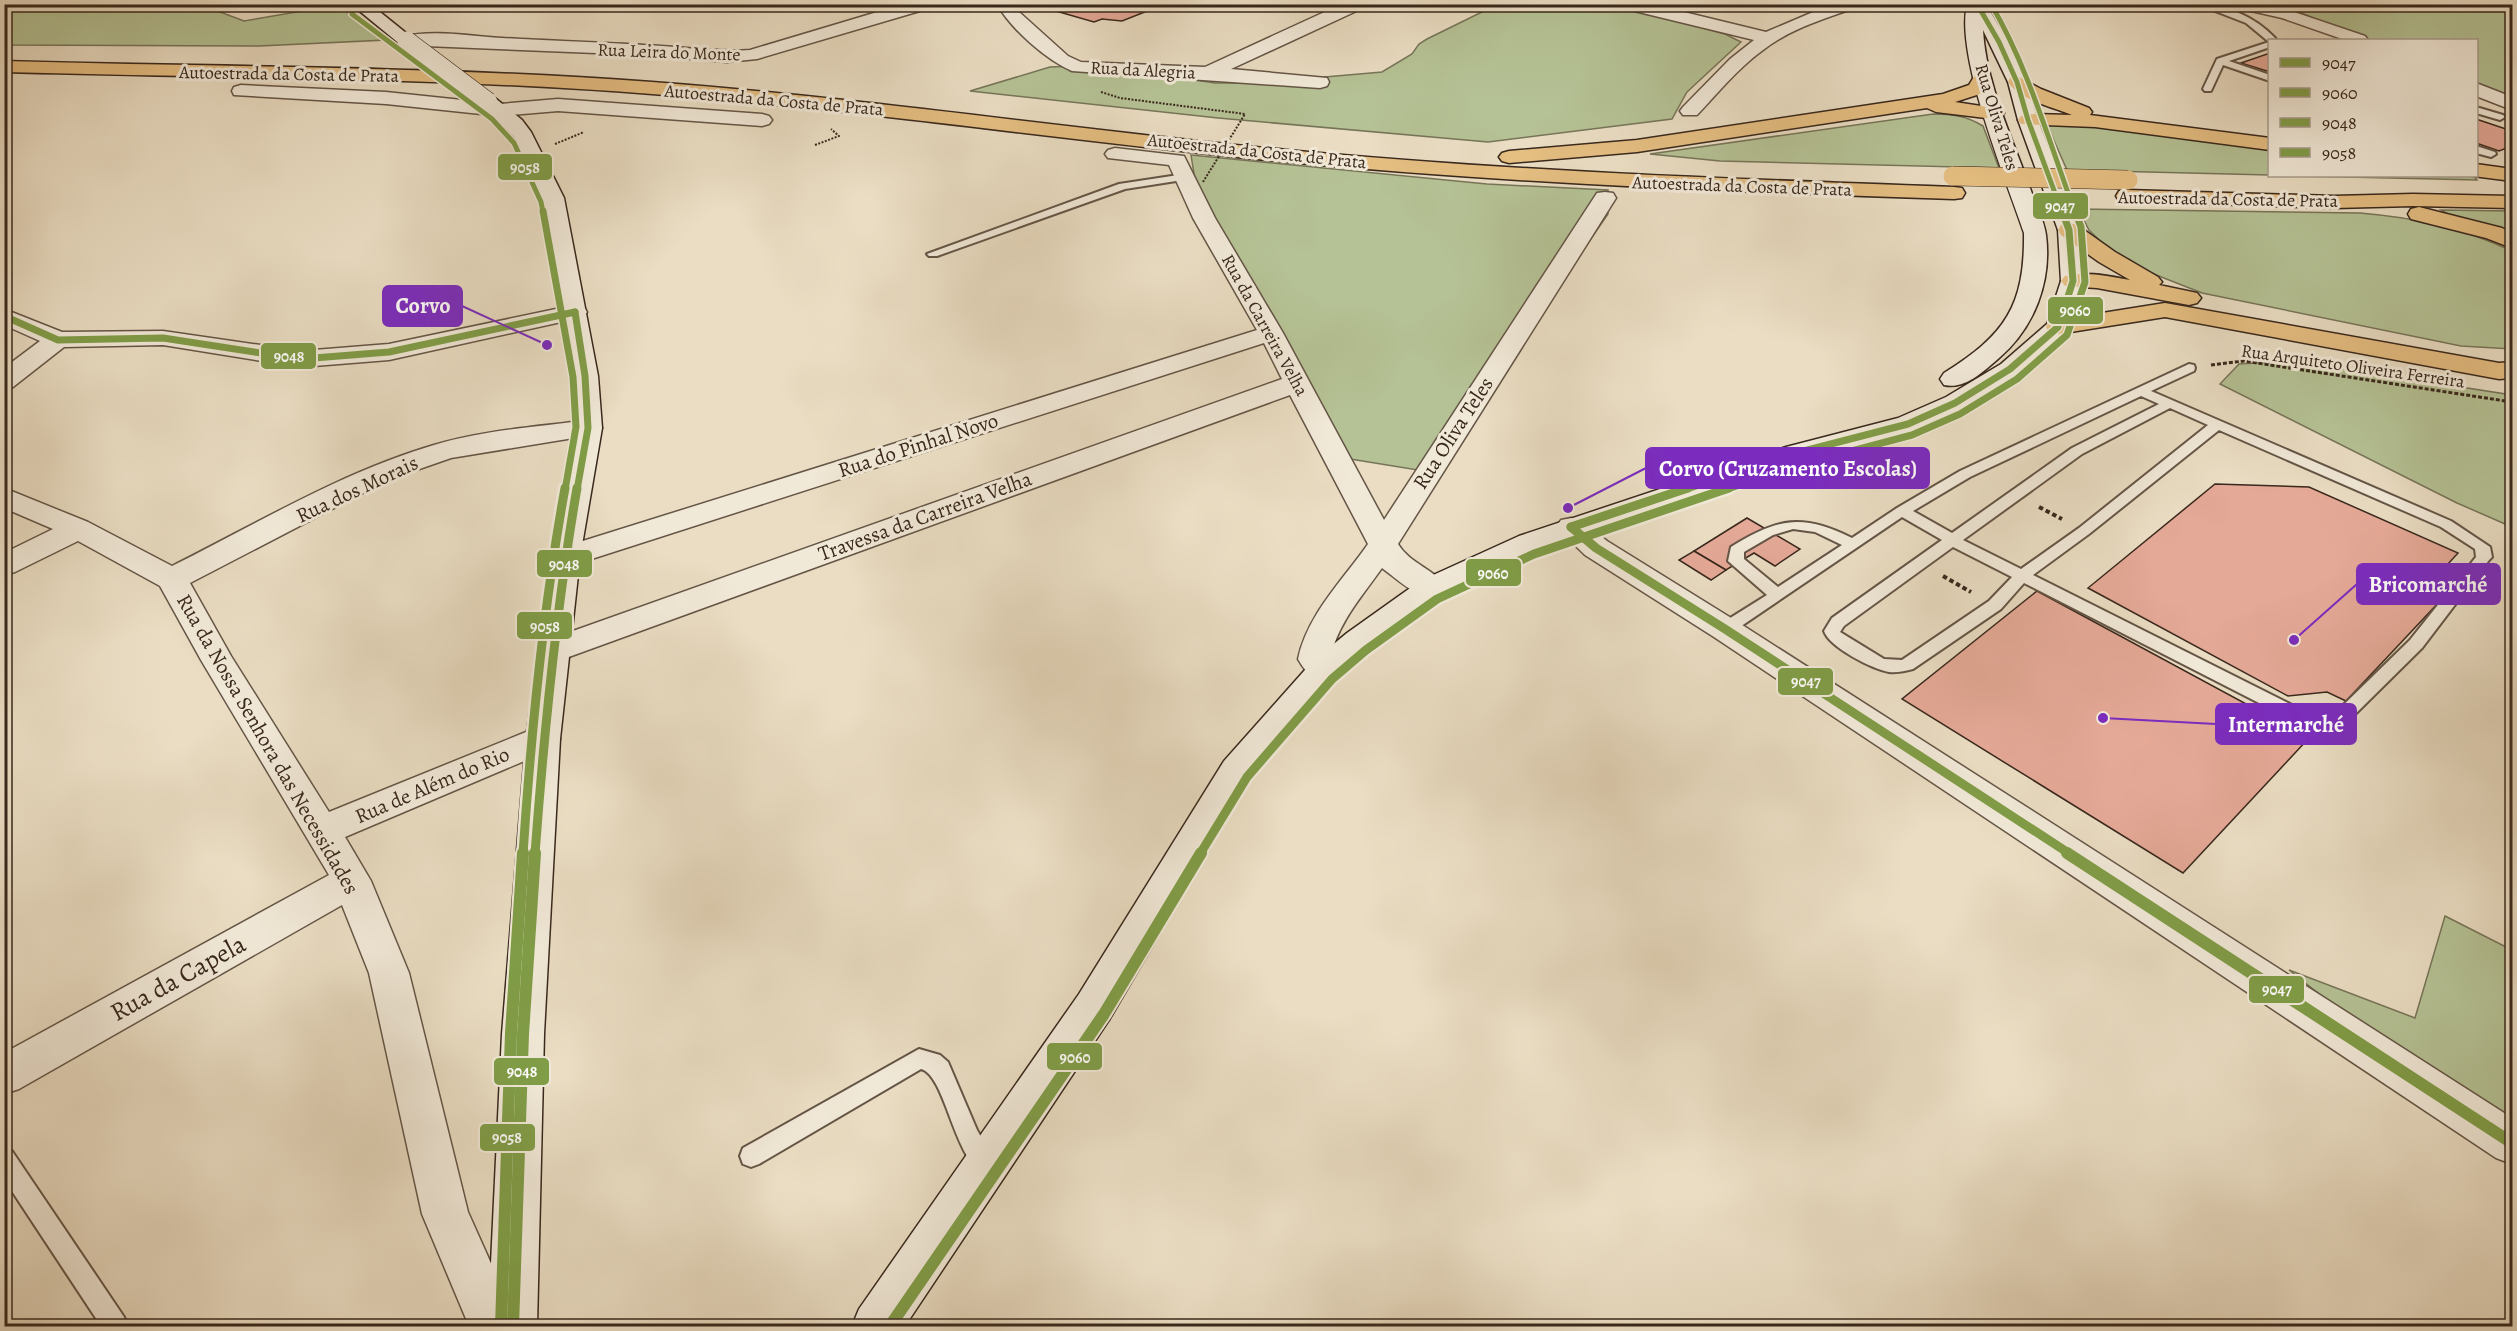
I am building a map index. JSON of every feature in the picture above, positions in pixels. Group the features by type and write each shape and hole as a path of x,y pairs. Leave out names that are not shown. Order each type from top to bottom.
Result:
{"highway":[{"name":"Autoestrada da Costa de Prata","path":"4,55 477,67 666,78 844,93 1293,142 1485,159 1953,185"},
{"name":"Autoestrada da Costa de Prata","path":"4,66 481,78 650,88 834,104 1284,156 1679,185 2512,189"},
{"path":"1485,159 1637,146 1909,105 1946,99 1965,93 1976,89 1982,79"},
{"path":"2017,82 2034,93 2067,108 2133,126"},
{"path":"1909,105 1994,113"},
{"path":"2016,128 2095,121 2268,144"},
{"path":"2478,170 2512,175"},
{"name":"Autoestrada da Costa de Prata","path":"2127,188 2334,202 2413,200 2512,202"},
{"path":"2334,202 2386,207 2437,217 2512,241"},
{"path":"2070,230 2172,303 2487,369 2512,370"},
{"path":"2073,281 2119,298 2172,303 2476,354 2512,356"},
{"path":"2058,327 2172,303"}],"street":[{"path":"360,4 494,106 515,124 532,150 553,198 585,376 588,428 565,557 543,739 523,1034 513,1326"},
{"name":"Rua Leira do Monte","path":"407,41 431,39 546,47 645,50 727,57 751,55 924,4"},
{"name":"Rua da Alegria","path":"1005,4 1011,14 1062,60 1077,67 1209,73 1320,82"},
{"path":"1318,4 1351,8"},
{"path":"1628,4 1768,38"},
{"path":"1690,111 1746,54 1768,38 1816,15 1849,4"},
{"name":"Rua Oliva Teles","path":"876,1326 1094,1007 1237,770 1324,670 1395,612 1431,588 1570,527 1796,453 1908,424 1955,403 2010,369 2058,327 2073,281 2070,230 2036,142 1994,113 1982,79 1975,38 1976,4"},
{"name":"Rua Oliva Teles","path":"1796,453 1932,391 1980,362 2013,331 2032,289 2037,257 2035,233 2016,128 2017,82 1999,42 1976,4"},
{"path":"2244,4 2271,9 2318,23 2357,39"},
{"name":"Rua da Alegria","path":"1209,73 1351,8"},
{"path":"2478,90 2506,111"},
{"path":"241,91 494,106 558,105 762,120"},
{"name":"Rua da Carreira Velha","path":"1116,154 1177,160 1194,180 1204,218 1270,333 1383,544 1393,561 1431,588"},
{"name":"Rua Oliva Teles","path":"1324,670 1314,659 1322,634 1383,544 1605,198"},
{"path":"2037,257 2073,281"},
{"path":"2032,289 2073,281"},
{"path":"4,316 58,340 163,338 274,355 314,358 389,352 575,312"},
{"name":"Rua do Pinhal Novo","path":"565,557 1270,333"},
{"path":"4,381 58,340"},
{"name":"Travessa da Carreira Velha","path":"554,650 1297,383"},
{"name":"Rua dos Morais","path":"172,579 389,470 455,448 588,428"},
{"name":"Rua da Nossa Senhora das Necessidades","path":"4,497 78,529 172,579 217,660 352,881 389,973 445,1214 494,1326"},
{"path":"1570,527 1596,548 1725,628 2512,1143"},
{"path":"4,565 78,529"},
{"name":"Rua de Além do Rio","path":"321,831 543,739"},
{"name":"Rua da Capela","path":"4,1075 352,881"}],"lane":[{"path":"2201,4 2248,20 2271,39"},
{"path":"2208,90 2220,61 2268,45"},
{"path":"2220,61 2268,77"},
{"path":"2478,110 2506,111"},
{"path":"2478,150 2492,154"},
{"path":"933,254 1123,186 1194,180"},
{"path":"1725,628 1852,544 1965,474 2189,368"},
{"path":"1902,512 2328,731 2416,644 2484,557 2482,547 2446,524 2141,391"},
{"path":"2168,404 2077,451 1838,622 1832,631 1833,635 1885,666 1897,668 1907,665 1995,605 2024,574 2093,524 2217,425"},
{"path":"1778,595 1736,561 1736,550 1763,532 1800,524 1822,528 1852,544"},
{"path":"751,1156 919,1059 932,1062 940,1068 969,1137 986,1165"},
{"path":"4,1159 115,1326"}],"path":[{"path":"1164,104 1245,114 1194,180"},
{"path":"815,145 839,136 830,128"},
{"name":"Rua Arquiteto Oliveira Ferreira","path":"2189,368 2244,361 2512,402"}],"green space":[{"path":"5,4 216,5 212,9 244,21 337,5 386,40 259,46 5,45"},
{"path":"1496,5 1619,5 1725,34 1741,42 1687,92 1672,119 1488,142 1218,118 970,91 1050,67 1125,69 1215,83 1255,83 1382,72 1412,54 1419,44 1427,39"},
{"path":"2281,5 2512,5 2512,103 2478,86 2478,39 2366,39"},
{"path":"1933,114 1959,116 1983,126 1999,168 1720,161 1650,154"},
{"path":"2072,123 2268,147 2268,175 2067,170 2047,125"},
{"path":"1191,155 1487,184 1608,190 1608,214 1430,472 1338,457 1202,223"},
{"path":"2345,177 2475,177 2477,180"},
{"path":"2078,209 2360,213 2420,221 2456,230 2512,251 2512,349 2461,346 2202,293 2136,267 2106,247 2089,230"},
{"path":"2441,210 2512,211 2512,235 2456,219"},
{"path":"2293,361 2512,395 2512,527 2457,503 2220,384 2239,364"},
{"path":"2445,916 2512,950 2512,1126 2420,1074 2289,970 2415,1018"}],"building":[{"path":"1097,4 1109,8 1117,4 1165,4 1122,21 1102,19 1094,22 1035,5"},
{"path":"2268,54 2268,71 2241,63"},
{"path":"2478,120 2512,131 2512,146 2499,151 2478,144"},
{"path":"2215,484 2309,487 2458,553 2437,576 2456,584 2346,701 2327,692 2288,696 2088,588"},
{"path":"1747,518 1800,549 1775,566 1754,553 1726,570 1694,551"},
{"path":"1694,551 1726,570 1711,580 1679,560"},
{"path":"2037,591 2309,738 2183,873 1902,699"}],"transit line":[{"name":"9047","path":"1571,527 1796,453 1908,424 1955,403 2010,369 2058,327 2073,281 2069,230 2028,120 2017,82 1999,42 1977,4"},
{"name":"9060","path":"890,1326 1104,1014 1247,777 1332,679 1366,650 1437,599 1534,554 1799,465 1912,435 1960,414 2017,379 2067,335 2085,282 2081,227 2039,116 2028,77 2010,37 1991,4"},
{"name":"9058","path":"352,14 492,119 514,143 541,202 573,377 576,427 553,556 531,738 511,1033 501,1326"},
{"name":"9048","path":"4,316 58,340 163,338 274,355 314,358 389,352 575,312"},
{"name":"9048","path":"513,1326 523,1034 543,739 565,557 588,428 585,376 575,312"},
{"name":"9047","path":"1571,527 1596,548 1725,629 2512,1143"}],"place":[{"name":"Corvo","path":"547,345"},
{"name":"Corvo (Cruzamento Escolas)","path":"1568,508"},
{"name":"Bricomarché","path":"2294,640"},
{"name":"Intermarché","path":"2103,718"}]}
